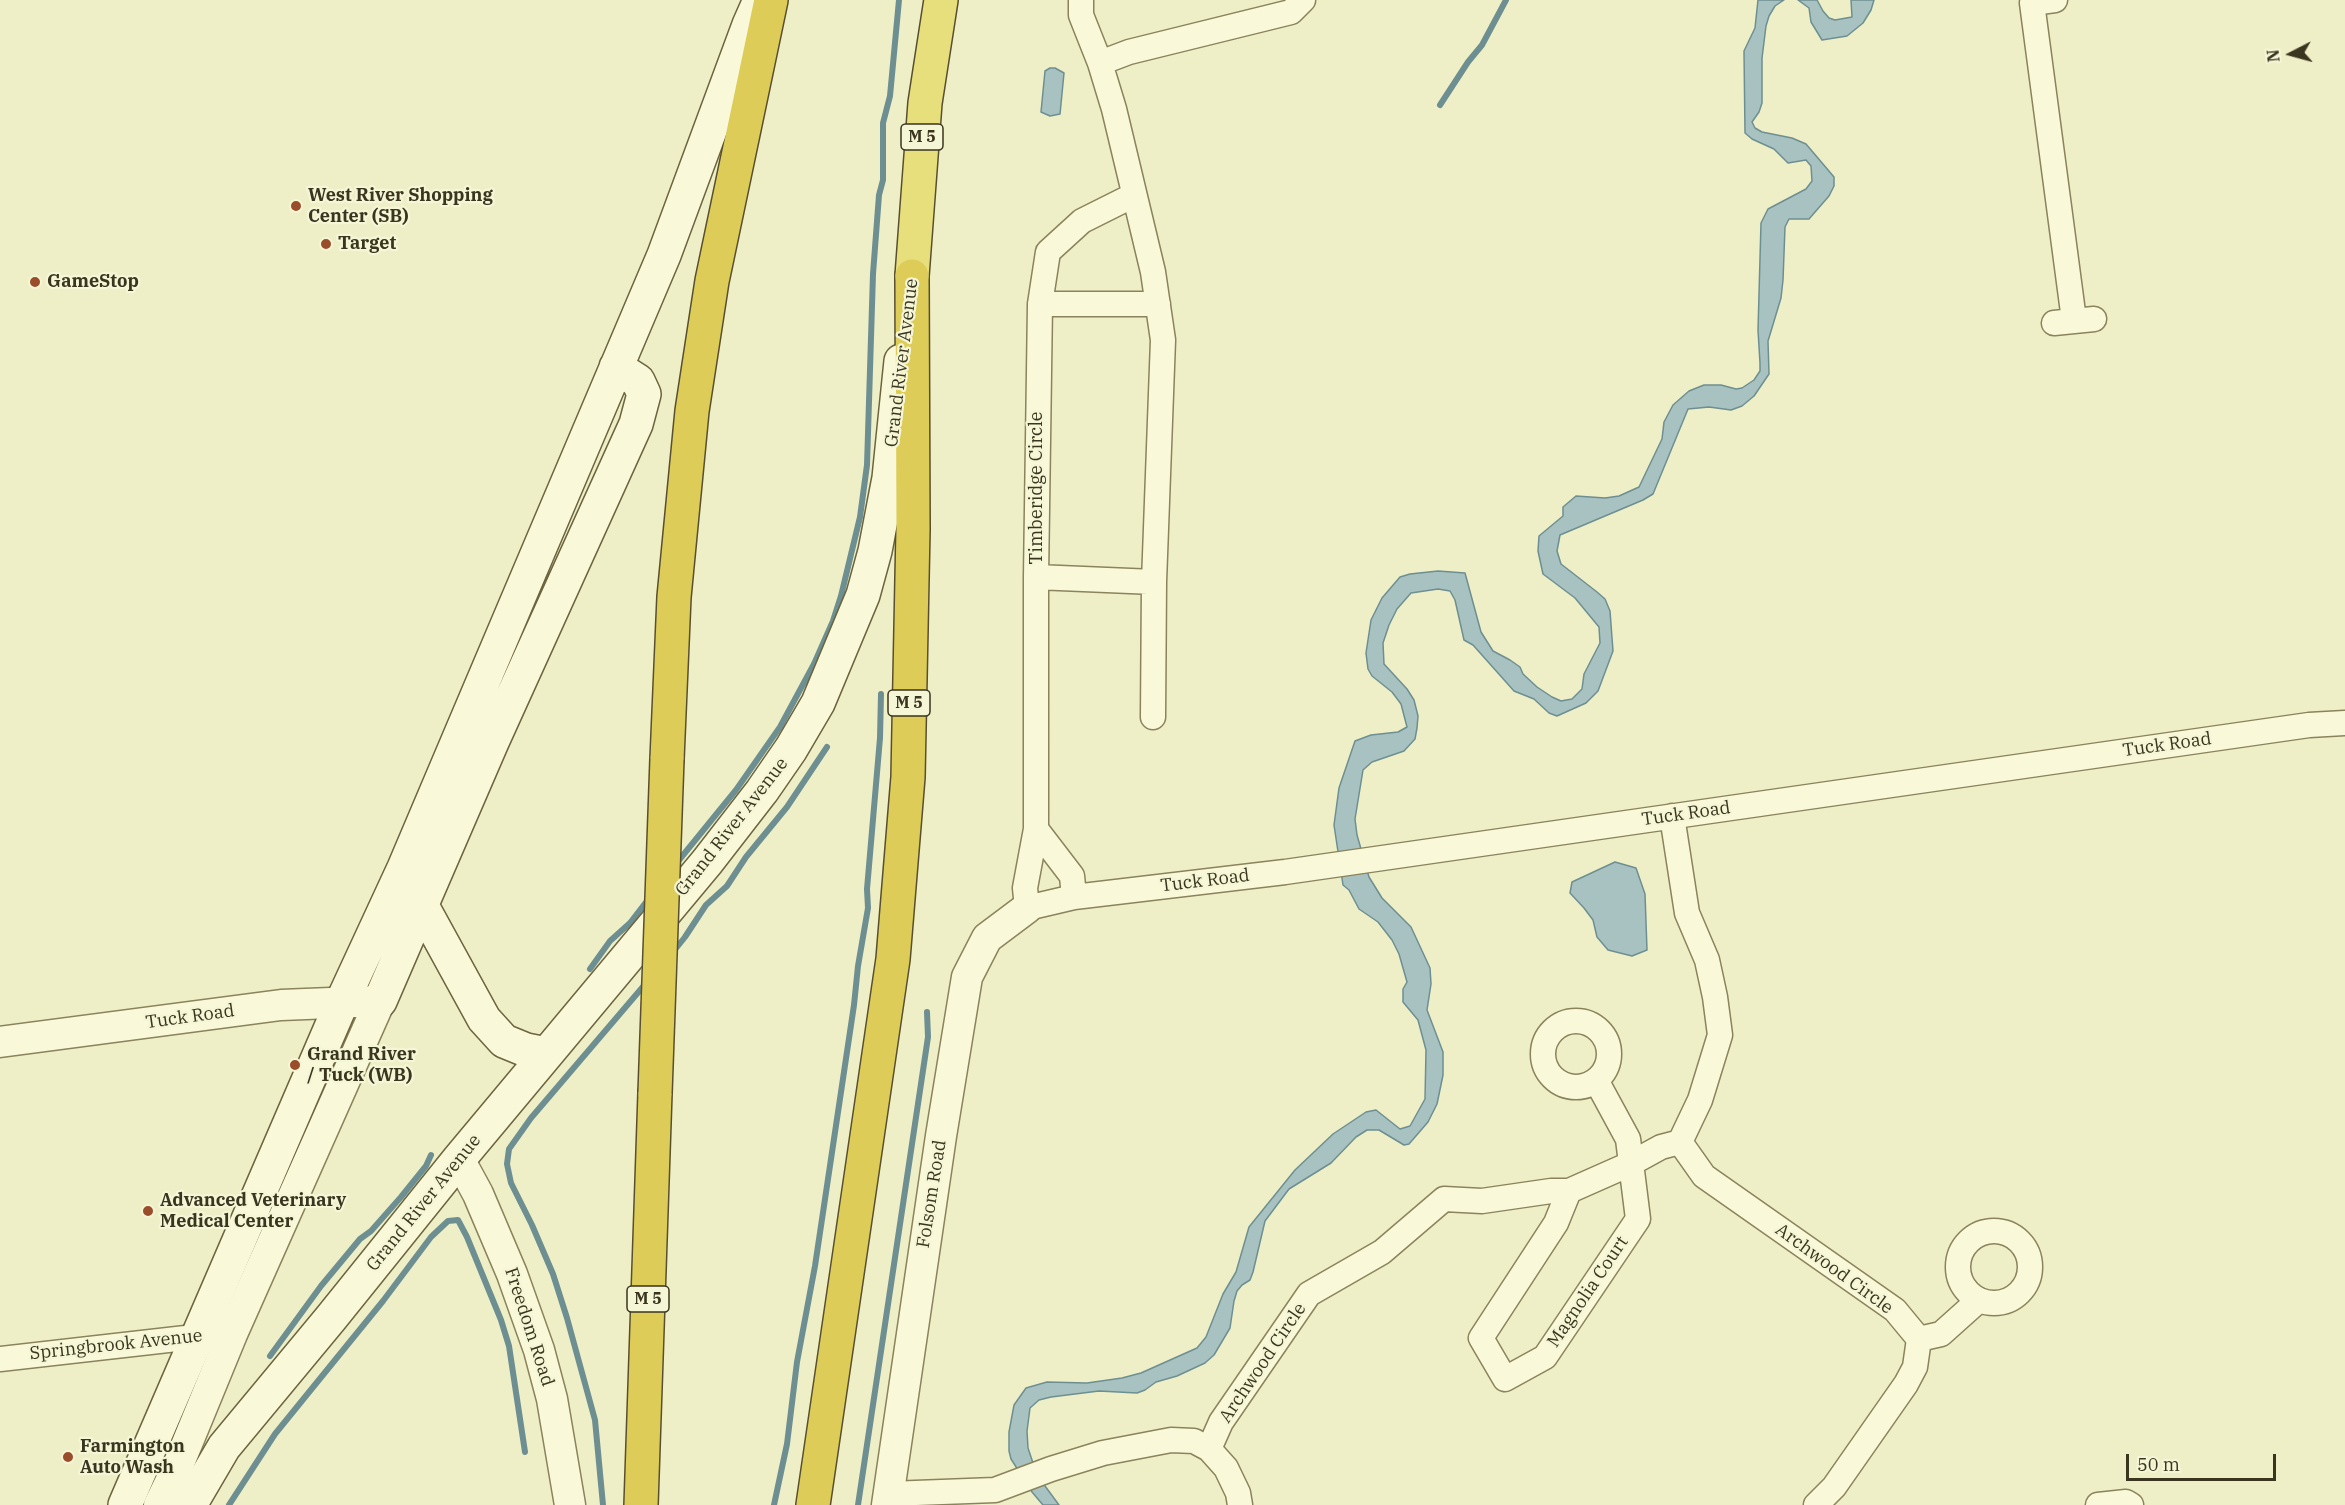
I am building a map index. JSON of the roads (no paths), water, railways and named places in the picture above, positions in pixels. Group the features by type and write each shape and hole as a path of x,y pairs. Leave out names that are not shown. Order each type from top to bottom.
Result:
{"highway":[{"name":"M 5","path":"641,1505 674,597 692,411 712,280 771,0"},
{"name":"Grand River Avenue","path":"912,276 925,103 941,0"},
{"name":"M 5","path":"813,1505 891,970 908,777 913,529 912,276"}],"main road":[{"path":"125,1505 342,1002 404,868 664,255 760,0"},
{"name":"Grand River Avenue","path":"190,1505 224,1447 459,1159 707,862 791,749 818,703 863,595 875,551 889,478 912,276"},
{"path":"380,1001 492,742 636,424 644,394 638,381 616,368"},
{"path":"475,702 492,742"},
{"path":"404,868 411,894 422,906 484,1019 504,1041 526,1050 546,1054"}],"street":[{"path":"1081,0 1081,15 1100,63 1114,109 1153,272 1163,340 1153,717"},
{"path":"1100,63 1129,52 1291,12 1303,0"},
{"path":"2044,2 2074,321"},
{"name":"Timberidge Circle","path":"1027,908 1025,888 1036,829 1036,577 1040,304 1048,252 1082,221 1134,195"},
{"path":"1040,304 1158,304"},
{"path":"1036,577 1155,582"},
{"name":"Tuck Road","path":"1027,908 1074,897 1330,865 2309,725 2345,723"},
{"path":"1672,816 1688,913 1707,960 1720,1035 1700,1100 1680,1142"},
{"path":"1036,829 1072,876 1074,897"},
{"name":"Folsom Road","path":"888,1499 939,1148 968,977 987,938 1027,908"},
{"path":"159,1505 177,1468 232,1334 380,1001"},
{"name":"Tuck Road","path":"0,1042 281,1005 380,1001"},
{"name":"Magnolia Court","path":"1569,1191 1556,1223 1480,1338 1504,1379 1545,1357 1638,1219 1628,1139 1596,1080"},
{"name":"Archwood Circle","path":"1209,1449 1221,1422 1309,1294 1382,1252 1444,1199 1482,1201 1551,1191 1569,1191 1630,1164 1661,1147 1680,1142 1704,1176 1895,1310 1919,1339"},
{"name":"Freedom Road","path":"459,1159 478,1194 513,1274 539,1350 552,1399 570,1505"},
{"path":"1816,1505 1834,1487 1906,1384 1915,1367 1919,1339 1941,1334 1979,1300"},
{"name":"Springbrook Avenue","path":"0,1359 232,1334"},
{"path":"888,1499 995,1490 1051,1468 1103,1454 1171,1440 1194,1441 1209,1449 1226,1468 1238,1493 1240,1505"},
{"path":"2098,1505 2126,1502 2131,1505"}],"water":[{"path":"1758,0 1784,0 1775,6 1766,26 1762,58 1762,103 1752,122 1755,128 1762,132 1792,138 1806,144 1834,177 1834,186 1829,196 1809,219 1789,219 1785,227 1781,298 1768,341 1769,374 1754,396 1742,406 1731,410 1709,407 1688,409 1653,494 1560,535 1557,551 1561,564 1605,599 1610,611 1613,651 1598,691 1586,703 1557,716 1549,713 1534,699 1514,691 1473,645 1464,640 1455,600 1450,591 1438,589 1411,593 1397,609 1383,643 1384,664 1414,700 1418,716 1417,728 1415,739 1404,751 1372,762 1363,770 1355,819 1357,835 1369,877 1382,898 1411,927 1430,968 1431,984 1427,1010 1443,1052 1443,1075 1437,1104 1428,1122 1409,1144 1404,1145 1379,1130 1367,1130 1356,1137 1331,1163 1289,1189 1265,1221 1250,1280 1237,1291 1230,1328 1214,1355 1205,1363 1177,1376 1156,1382 1137,1393 1099,1391 1051,1397 1039,1400 1030,1408 1027,1431 1028,1448 1034,1466 1059,1505 1043,1505 1011,1459 1009,1451 1009,1432 1014,1405 1026,1388 1047,1382 1087,1383 1122,1378 1141,1373 1197,1348 1206,1337 1223,1294 1236,1272 1249,1227 1295,1170 1333,1134 1366,1112 1376,1110 1400,1129 1410,1126 1425,1099 1426,1050 1418,1020 1403,1002 1403,989 1407,982 1399,954 1392,940 1378,922 1359,909 1349,890 1343,885 1334,825 1339,788 1355,741 1371,735 1398,732 1407,727 1401,704 1392,692 1372,676 1368,669 1366,653 1371,620 1382,598 1400,577 1438,571 1465,573 1481,632 1493,651 1520,667 1523,674 1537,687 1561,701 1572,699 1582,689 1584,674 1600,643 1599,627 1575,598 1543,574 1538,551 1539,536 1563,516 1563,507 1576,496 1605,498 1619,496 1639,487 1662,439 1664,422 1673,405 1689,391 1704,385 1742,388 1754,380 1760,371 1758,330 1761,223 1768,209 1806,189 1812,181 1811,166 1806,160 1788,163 1774,149 1752,139 1745,133 1744,51 1755,28"},
{"path":"1798,0 1817,0 1829,18 1835,20 1852,17 1851,0 1874,0 1863,23 1847,36 1822,40 1811,22 1809,8"},
{"path":"1050,68 1064,73 1060,114 1050,116 1041,112 1045,71"},
{"path":"1615,862 1636,868 1645,894 1647,950 1632,956 1608,950 1597,937 1593,920 1570,893 1572,882"}],"waterway":[{"path":"675,865 736,790 780,727 814,664 841,596 860,517 867,465 873,274 879,195 883,180 883,123 890,96 899,0"},
{"path":"1440,105 1482,45 1506,0"},
{"path":"774,1505 787,1444 797,1362 815,1266 868,908 867,889 880,738 881,694"},
{"path":"673,952 706,905 727,886 746,857 787,807 827,747"},
{"path":"590,969 610,941 630,923 650,897"},
{"path":"603,1505 595,1420 567,1318 553,1274 511,1183 507,1164 509,1149 531,1118 647,982"},
{"path":"858,1505 928,1037 927,1012"},
{"path":"270,1356 321,1286 360,1239 371,1231 401,1197 426,1166 431,1155"},
{"path":"229,1505 275,1434 383,1301 431,1237 448,1221 458,1220 501,1320 509,1346 525,1452"}],"place":[{"name":"West River Shopping Center (SB)","path":"296,206"},
{"name":"Target","path":"326,244"},
{"name":"GameStop","path":"35,282"},
{"name":"Grand River / Tuck (WB)","path":"295,1065"},
{"name":"Advanced Veterinary Medical Center","path":"148,1211"},
{"name":"Farmington Auto Wash","path":"68,1457"}]}
